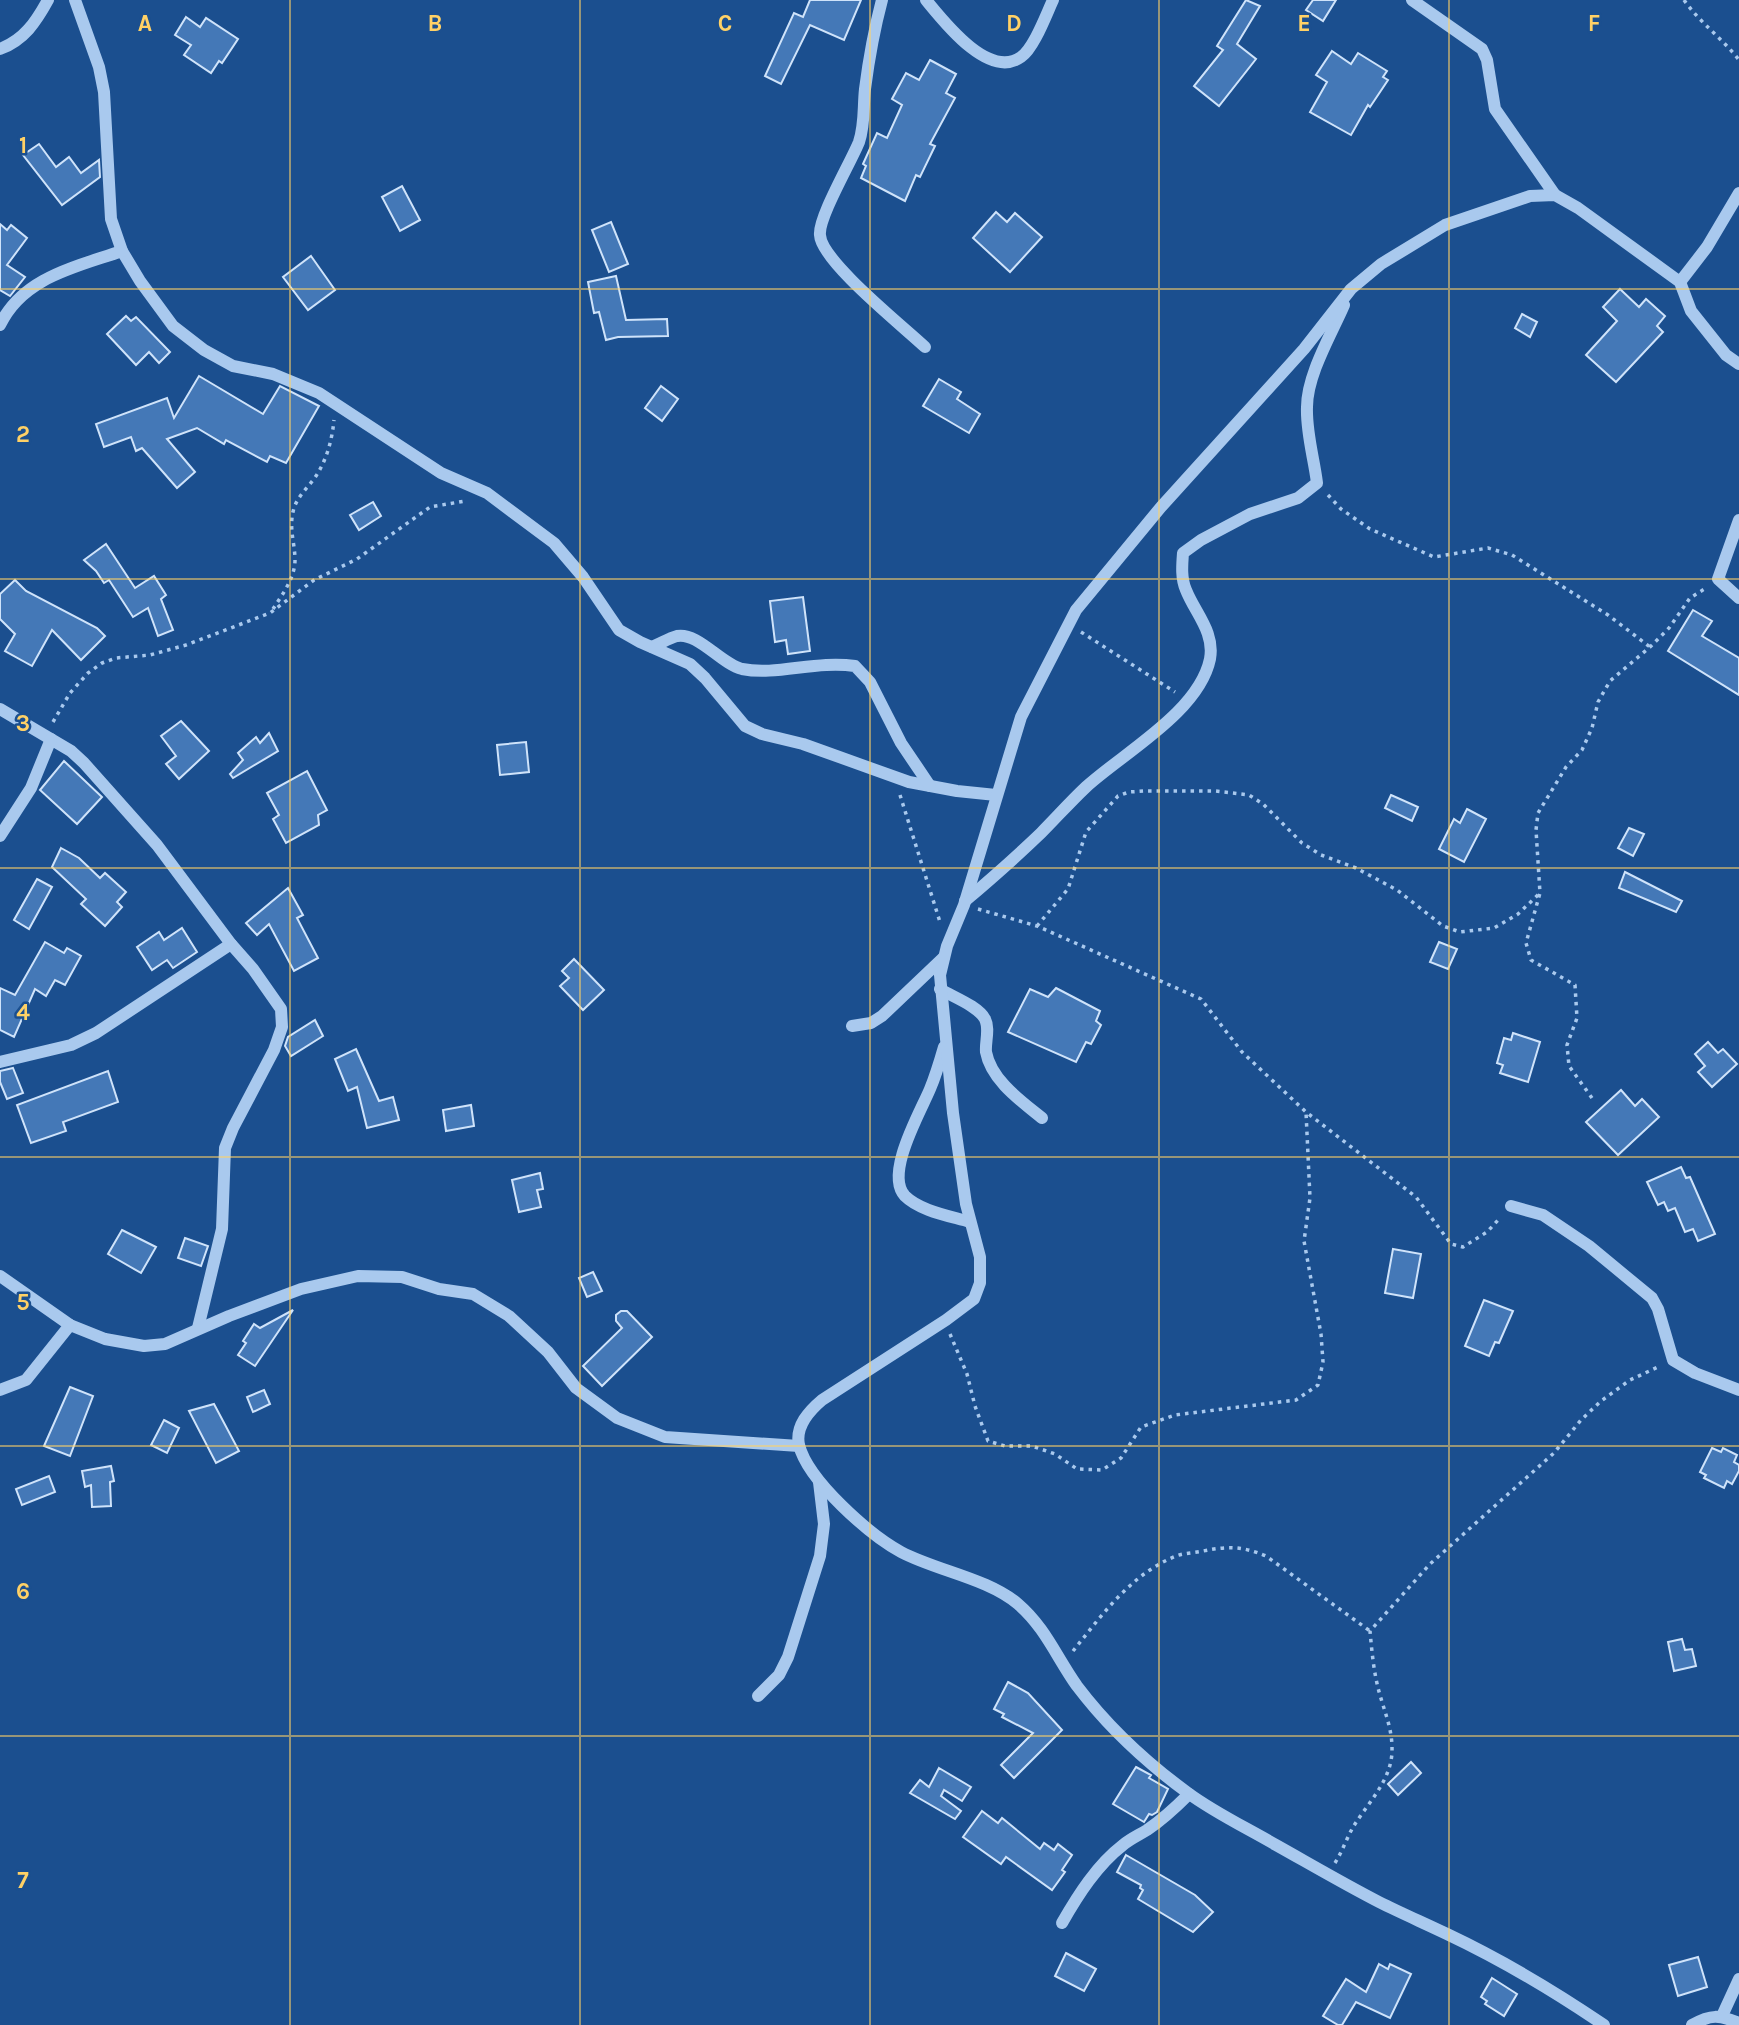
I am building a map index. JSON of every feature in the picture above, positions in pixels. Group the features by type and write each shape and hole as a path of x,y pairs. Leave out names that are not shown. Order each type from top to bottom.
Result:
{"street":[{"path":"0,49 26,33 48,0"},
{"path":"75,0 99,67 104,92 107,185 111,219 122,251 173,326 204,350 233,366 273,374 319,393 441,473 487,493 554,543 583,577 619,629 690,664 745,726 894,777 930,786 996,794"},
{"path":"882,0 871,40 864,96 865,119 859,142 823,220 820,235 824,248 839,267 925,347"},
{"path":"926,0 955,34 986,58 999,64 1012,62 1023,56 1053,0"},
{"path":"1418,2 1482,49 1487,60 1495,109 1555,195 1680,282 1691,311 1726,355 1739,365"},
{"path":"1680,282 1707,247 1739,193"},
{"path":"1555,195 1530,196 1446,225 1381,264 1351,289 1304,349 1161,507 1076,610 1021,718 965,903 945,952 940,989 953,1113 970,1222 980,1257 980,1283 974,1298 946,1320 810,1410 802,1422 800,1446 819,1482 870,1531 901,1552 996,1590 1017,1603 1040,1626 1077,1686 1118,1734 1189,1794 1328,1875 1509,1966 1561,1995 1604,2025"},
{"path":"0,325 20,298 35,284 122,251"},
{"path":"965,903 1083,790 1172,716 1203,677 1211,650 1207,630 1186,589 1182,568 1184,554 1201,540 1250,514 1298,498 1317,483 1308,431 1307,405 1311,382 1351,289"},
{"path":"1739,520 1718,579 1739,598"},
{"path":"652,647 678,636 691,638 716,653 729,666 753,671 819,664 855,666 870,682 901,743 930,786"},
{"path":"0,709 71,751 84,763 158,845 281,1010 282,1027 274,1051 233,1128 226,1149 222,1229 198,1328"},
{"path":"0,836 32,788 48,737"},
{"path":"0,1062 71,1045 96,1033 231,944"},
{"path":"852,1026 871,1023 882,1016 945,952"},
{"path":"940,989 985,1018 986,1052 990,1065 1009,1090 1042,1118"},
{"path":"946,1040 936,1076 904,1151 899,1186 909,1200 970,1222"},
{"path":"1511,1206 1543,1215 1589,1247 1653,1298 1673,1360 1695,1374 1739,1390"},
{"path":"0,1276 70,1325 105,1339 144,1346 165,1344 198,1328 301,1289 358,1276 402,1277 439,1289 473,1294 509,1316 548,1352 576,1388 617,1419 666,1437 800,1446"},
{"path":"0,1390 26,1380 70,1325"},
{"path":"758,1696 779,1675 788,1657 820,1556 824,1524 819,1482"},
{"path":"1062,1923 1077,1896 1123,1844 1148,1829 1189,1794"},
{"path":"1722,2016 1739,1979"},
{"path":"1692,2025 1704,2018 1722,2016 1739,2023"}],"path":[{"path":"1684,0 1694,15 1729,47 1739,60"},
{"path":"270,613 289,583 295,562 290,533 293,510 330,448 336,404"},
{"path":"1317,483 1341,509 1370,529 1434,557 1488,548 1512,555 1597,608 1650,648"},
{"path":"48,737 71,693 88,673 102,663 116,658 150,655 186,645 270,613 314,580 356,559 430,507 459,503 487,493"},
{"path":"1592,1098 1569,1066 1567,1045 1577,1018 1575,985 1531,960 1526,943 1540,893 1536,830 1538,813 1566,767 1582,750 1592,728 1598,702 1610,681 1670,628 1690,598 1718,579"},
{"path":"1068,624 1187,700"},
{"path":"894,777 945,952"},
{"path":"1037,926 1068,889 1086,832 1118,796 1129,792 1216,791 1249,796 1264,804 1302,843 1321,855 1356,868 1397,890 1443,926 1460,932 1494,928 1518,914 1540,893"},
{"path":"965,903 1037,926 1201,999 1242,1052 1306,1112 1416,1197 1451,1244 1463,1247 1487,1232 1511,1206"},
{"path":"946,1320 988,1441 1005,1446 1032,1446 1055,1454 1077,1469 1102,1470 1122,1458 1141,1427 1175,1415 1296,1400 1318,1384 1323,1362 1321,1334 1304,1241 1310,1198 1306,1112"},
{"path":"1328,1875 1351,1830 1378,1792 1392,1751 1390,1725 1379,1694 1372,1660 1370,1632 1430,1564 1554,1453 1601,1401 1630,1380 1673,1360"},
{"path":"1063,1664 1112,1602 1140,1576 1177,1556 1222,1548 1247,1548 1266,1556 1370,1632"}],"building":[{"path":"810,0 861,0 844,40 810,25 781,84 765,76 794,13 803,17"},
{"path":"1246,0 1260,6 1237,44 1256,59 1219,106 1194,86 1223,50 1217,46"},
{"path":"1313,0 1336,0 1323,21 1306,10"},
{"path":"186,17 200,27 206,18 238,39 222,63 219,61 211,73 184,55 191,45 175,35"},
{"path":"1332,51 1351,64 1358,53 1387,71 1383,77 1388,80 1370,107 1368,105 1351,135 1310,112 1327,82 1316,75"},
{"path":"930,60 956,74 946,93 955,98 930,144 935,146 920,177 916,175 905,201 861,178 866,166 863,164 877,133 887,138 902,105 892,99 906,73 919,80"},
{"path":"39,144 56,167 69,157 81,173 99,160 100,177 62,205 23,155"},
{"path":"402,186 420,220 400,231 382,197"},
{"path":"996,212 1007,222 1015,213 1042,237 1010,272 973,238"},
{"path":"611,222 628,264 609,272 592,230"},
{"path":"0,224 7,230 11,225 27,238 7,265 25,277 10,296 0,290"},
{"path":"311,256 335,290 308,310 283,277"},
{"path":"616,276 626,320 667,319 668,336 618,337 606,340 599,312 594,313 588,282"},
{"path":"1620,289 1639,307 1646,299 1665,316 1657,326 1663,332 1616,382 1586,355 1617,321 1603,307"},
{"path":"1522,314 1537,322 1530,337 1515,328"},
{"path":"126,316 131,321 136,317 170,352 159,363 149,352 136,365 107,334"},
{"path":"199,376 263,414 280,386 319,406 286,463 270,456 267,462 226,440 224,444 197,428 167,439 195,472 177,488 142,448 136,451 131,437 104,447 96,424 167,398 174,418"},
{"path":"939,379 961,392 957,399 980,414 969,433 923,406"},
{"path":"661,386 678,399 662,421 645,408"},
{"path":"373,502 381,516 359,530 350,515"},
{"path":"106,544 135,588 154,576 166,595 161,599 173,630 158,636 148,608 133,617 109,580 104,583 84,560"},
{"path":"15,580 26,591 97,628 105,636 81,660 52,630 32,666 5,651 15,634 0,619 0,594"},
{"path":"803,597 810,651 788,654 786,640 775,642 770,601"},
{"path":"1693,610 1712,621 1702,636 1739,658 1739,695 1668,651"},
{"path":"181,721 209,751 179,779 166,764 176,756 161,736"},
{"path":"269,733 278,751 233,778 230,774 243,760 238,753 256,737 260,743"},
{"path":"526,742 529,772 500,775 497,745"},
{"path":"64,761 102,797 77,824 40,790"},
{"path":"307,771 327,810 318,815 319,825 286,843 273,819 279,815 267,793"},
{"path":"1391,795 1418,807 1412,821 1385,808"},
{"path":"1467,809 1486,819 1464,862 1439,849 1454,819 1460,823"},
{"path":"1629,828 1644,834 1633,856 1618,848"},
{"path":"61,848 79,858 100,878 105,873 126,892 117,902 122,907 105,926 81,904 86,899 52,867"},
{"path":"1625,872 1682,901 1676,912 1619,888"},
{"path":"37,879 52,887 29,929 14,920"},
{"path":"288,888 303,915 297,918 318,958 294,971 269,924 257,935 246,923"},
{"path":"182,928 197,952 173,968 167,960 152,970 137,947 159,932 164,940"},
{"path":"45,942 64,953 67,948 81,956 65,985 55,980 46,996 35,989 14,1037 0,1030 0,988 15,995"},
{"path":"1439,942 1457,949 1448,969 1430,962"},
{"path":"574,959 604,990 583,1010 560,986 569,978 562,971"},
{"path":"1056,988 1100,1011 1096,1021 1101,1025 1091,1044 1086,1042 1076,1062 1008,1032 1030,989 1048,997"},
{"path":"315,1020 323,1036 291,1056 285,1046 288,1037"},
{"path":"1513,1033 1540,1042 1528,1082 1500,1073 1503,1065 1497,1063 1504,1038 1511,1040"},
{"path":"1708,1042 1718,1053 1723,1049 1737,1064 1712,1087 1698,1072 1705,1066 1695,1054"},
{"path":"356,1049 379,1101 393,1097 399,1120 367,1128 357,1087 348,1091 335,1059"},
{"path":"13,1068 23,1093 7,1099 0,1082 0,1071"},
{"path":"108,1071 118,1102 63,1122 66,1131 31,1143 17,1105"},
{"path":"1621,1090 1635,1106 1642,1099 1659,1117 1618,1155 1586,1122"},
{"path":"471,1105 474,1126 446,1131 443,1110"},
{"path":"1681,1167 1686,1178 1690,1177 1715,1234 1698,1241 1693,1229 1685,1232 1675,1208 1668,1211 1664,1202 1658,1205 1647,1182"},
{"path":"540,1173 543,1189 537,1190 541,1207 519,1212 512,1180"},
{"path":"122,1230 156,1247 141,1273 108,1254"},
{"path":"185,1238 208,1246 201,1266 178,1258"},
{"path":"1393,1249 1421,1254 1413,1298 1385,1293"},
{"path":"593,1272 602,1291 587,1297 579,1278"},
{"path":"1484,1300 1513,1311 1499,1343 1495,1342 1489,1356 1465,1346"},
{"path":"293,1310 255,1366 238,1355 254,1324 260,1328"},
{"path":"627,1311 652,1337 602,1386 583,1366 622,1328 616,1321 616,1315"},
{"path":"70,1387 93,1396 70,1456 44,1446"},
{"path":"264,1390 270,1404 253,1412 247,1397"},
{"path":"214,1404 239,1451 216,1463 189,1411"},
{"path":"164,1420 179,1428 167,1453 151,1445"},
{"path":"1712,1448 1721,1452 1723,1448 1737,1455 1734,1462 1739,1465 1739,1471 1732,1484 1727,1481 1724,1488 1704,1478 1706,1475 1700,1472"},
{"path":"111,1466 114,1481 110,1482 111,1506 92,1507 91,1485 85,1487 82,1471"},
{"path":"49,1476 55,1492 22,1505 16,1489"},
{"path":"1682,1639 1685,1650 1692,1649 1696,1666 1674,1671 1668,1642"},
{"path":"1008,1682 1028,1693 1062,1730 1014,1778 1001,1765 1033,1733 1002,1717 1004,1714 994,1709"},
{"path":"1411,1762 1421,1773 1398,1795 1388,1784"},
{"path":"1136,1767 1168,1789 1157,1812 1149,1814 1144,1822 1113,1804"},
{"path":"939,1768 971,1787 962,1801 944,1790 941,1796 961,1811 955,1819 910,1793 920,1780 929,1787"},
{"path":"982,1811 998,1823 1002,1818 1040,1849 1044,1843 1054,1850 1058,1844 1072,1855 1062,1870 1065,1872 1052,1890 1006,1857 1001,1864 963,1837"},
{"path":"1126,1855 1195,1895 1213,1912 1193,1932 1138,1899 1143,1890 1141,1885 1117,1872"},
{"path":"1066,1953 1096,1969 1084,1991 1055,1976"},
{"path":"1698,1957 1707,1987 1678,1996 1669,1965"},
{"path":"1379,1964 1388,1969 1390,1964 1411,1974 1390,2018 1356,2002 1342,2025 1323,2016 1346,1979 1366,1992"},
{"path":"1492,1978 1517,1994 1504,2016 1485,2004 1487,2001 1481,1997"}]}
